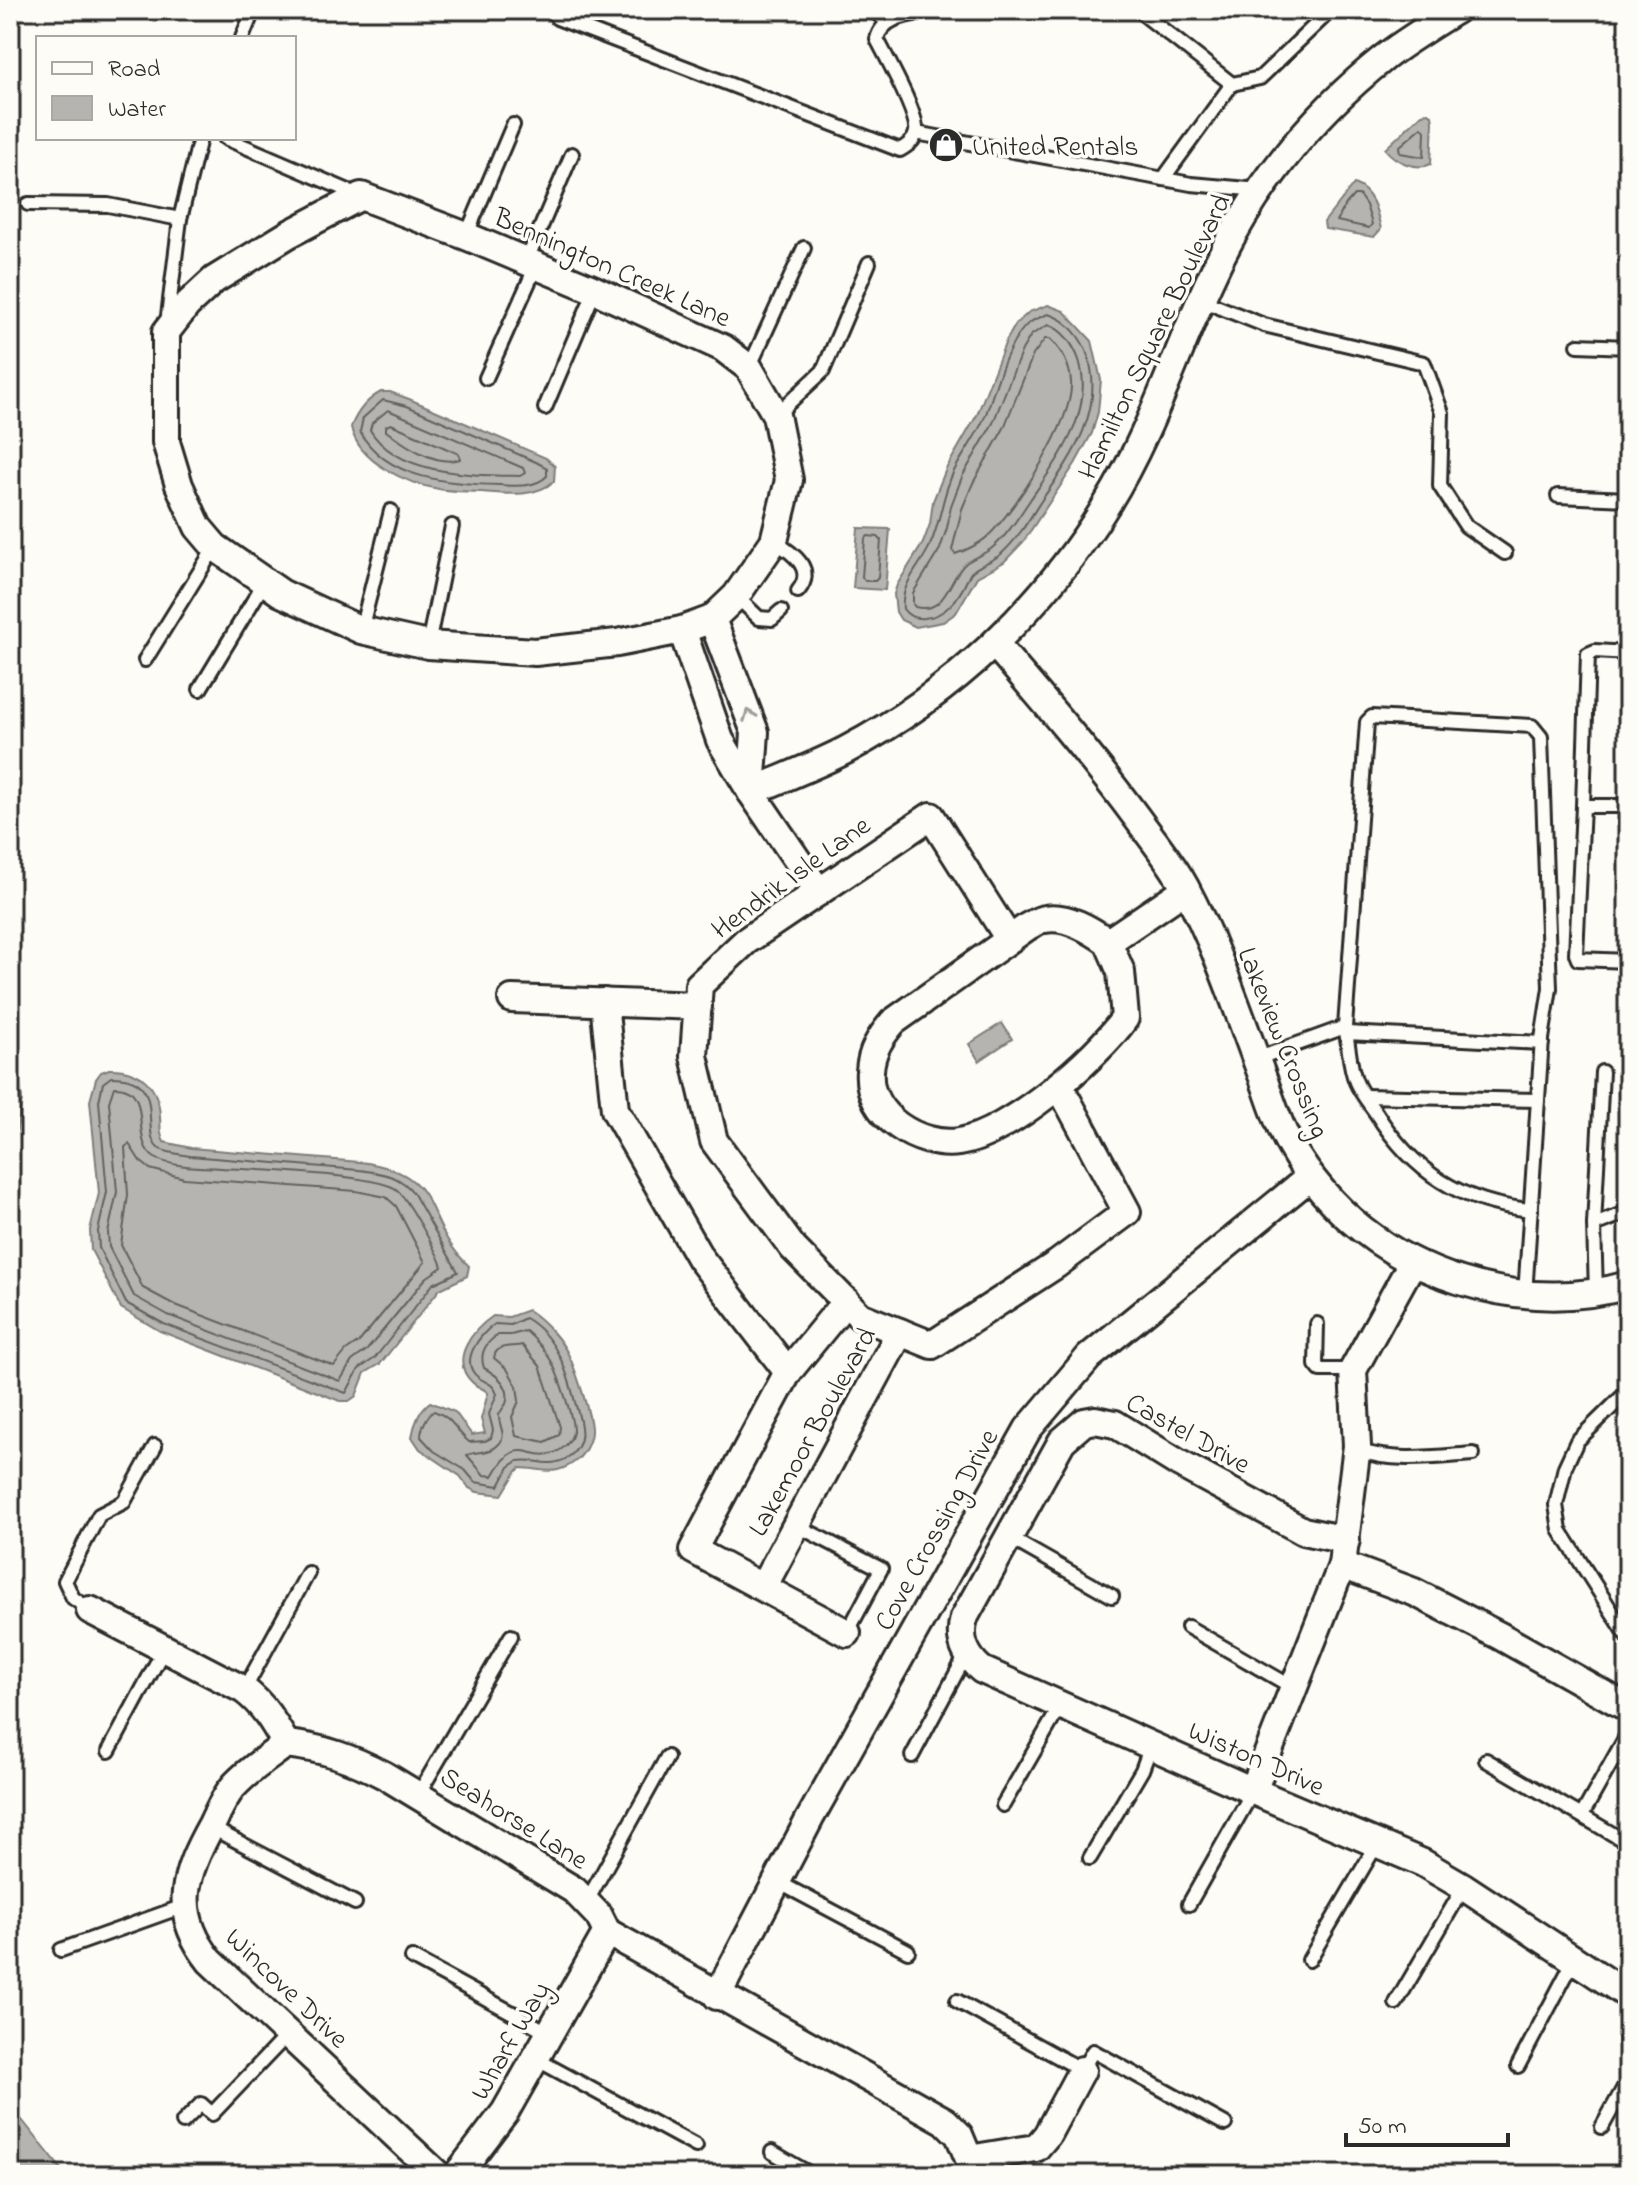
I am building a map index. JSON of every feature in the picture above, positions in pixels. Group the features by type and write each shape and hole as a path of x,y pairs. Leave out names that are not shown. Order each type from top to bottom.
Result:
{"street":[{"name":"Hamilton Square Boulevard","path":"751,792 858,743 923,703 995,644 1036,599 1106,505 1149,425 1225,247 1260,190 1308,129 1346,92 1385,57 1456,10"},
{"name":"Bennington Creek Lane","path":"166,332 166,442 185,499 198,527 215,547 264,583 361,630 428,645 535,652 617,643 682,630 712,619 736,596 774,541 789,480 776,415 749,368 723,348 595,290 361,196"},
{"path":"166,332 204,288 289,234 361,196"},
{"path":"712,619 755,732 751,792"},
{"path":"682,630 720,740 751,792 819,892"},
{"name":"Lakeview Crossing","path":"995,644 1092,756 1186,889 1217,958 1288,1142 1323,1193 1352,1222 1412,1263 1473,1285 1525,1295 1561,1296 1628,1285"},
{"name":"Hendrik Isle Lane","path":"900,1332 860,1316 793,1248 714,1141 694,1056 699,985 746,941 931,816 1009,939"},
{"path":"1108,942 1186,889"},
{"path":"1046,918 1090,930 1108,942 1121,972 1125,1018 1112,1037 1059,1085 995,1128 961,1142 932,1143 889,1119 874,1094 869,1072 878,1040 893,1022 1009,939 1046,918"},
{"path":"512,999 698,1006"},
{"path":"604,1002 615,1110 700,1258 788,1372"},
{"name":"Lakemoor Boulevard","path":"763,1587 900,1332 932,1345 1057,1264 1127,1212 1059,1085"},
{"name":"Cove Crossing Drive","path":"717,1996 776,1881 1028,1429 1089,1357 1310,1177"},
{"path":"1253,1791 1344,1553 1357,1450 1353,1370 1412,1263"},
{"path":"846,1301 788,1372 693,1550 847,1633"},
{"name":"Castel Drive","path":"1008,1537 1062,1441 1084,1422 1095,1420 1115,1424 1178,1463 1628,1708"},
{"path":"967,1653 960,1631 964,1618 1008,1537"},
{"path":"90,1610 244,1690 270,1716 286,1744 232,1787 195,1857 185,1889 184,1906"},
{"name":"Wiston Drive","path":"967,1653 982,1670 1423,1863 1628,1995"},
{"name":"Seahorse Lane","path":"286,1744 328,1750 355,1760 574,1890 599,1916 607,1932 945,2121 959,2135 966,2167"},
{"name":"Wincove Drive","path":"184,1906 192,1934 210,1961 441,2174"},
{"name":"Wharf Way","path":"441,2174 505,2112 607,1932"},
{"path":"966,2167 1036,2148 1047,2135 1082,2070"}],"lane":[{"path":"561,10 557,18 900,150 909,145 916,133 915,117 877,39 886,21 936,10"},
{"path":"873,10 886,21"},
{"path":"1138,10 1232,84"},
{"path":"1163,179 1232,84 1260,78 1331,10"},
{"path":"243,36 251,16"},
{"path":"466,236 513,125"},
{"path":"916,133 1163,179 1260,190"},
{"path":"166,332 180,219 200,140"},
{"name":"Bennington Creek Lane","path":"230,140 361,196"},
{"path":"486,378 572,154"},
{"path":"28,204 108,205 180,219"},
{"path":"749,368 804,248"},
{"path":"776,415 823,371 869,263"},
{"path":"545,408 595,290"},
{"path":"1201,300 1264,325 1424,363 1442,413 1440,486 1466,526 1505,553"},
{"path":"1578,345 1628,347"},
{"path":"1558,496 1628,499"},
{"path":"361,630 391,511"},
{"path":"428,645 452,526"},
{"path":"774,541 791,552 805,569 805,582 798,591"},
{"path":"145,660 215,547"},
{"path":"200,689 264,583"},
{"path":"736,596 759,618 772,619 781,611"},
{"path":"1628,653 1595,651 1588,654 1576,954 1578,959 1628,961"},
{"path":"1525,1295 1531,1210 1542,1043 1550,988 1541,737 1532,726 1372,717 1367,722 1346,1030 1356,1081 1389,1134 1421,1168 1447,1186 1499,1207 1531,1210"},
{"path":"1583,806 1628,806"},
{"path":"1256,1059 1346,1030 1542,1043"},
{"path":"1596,1292 1594,1225 1602,1072"},
{"path":"1365,1096 1538,1100"},
{"path":"1594,1225 1628,1212"},
{"path":"1317,1324 1316,1365 1320,1370 1353,1370"},
{"path":"1628,1391 1577,1441 1565,1467 1556,1505 1560,1530 1628,1637"},
{"path":"90,1610 73,1598 65,1581 99,1515 124,1502 155,1446"},
{"path":"1357,1450 1375,1456 1401,1458 1473,1454"},
{"path":"796,1525 881,1569 847,1633"},
{"path":"1008,1537 1112,1596"},
{"path":"244,1690 308,1573"},
{"path":"1188,1627 1294,1688"},
{"path":"418,1795 511,1636"},
{"path":"109,1751 164,1649"},
{"path":"912,1756 967,1653"},
{"path":"1003,1805 1061,1705"},
{"path":"1582,1815 1628,1733"},
{"path":"1090,1858 1142,1770 1151,1746"},
{"path":"587,1901 667,1757"},
{"path":"1486,1760 1628,1843"},
{"path":"1189,1904 1253,1791"},
{"path":"210,1827 355,1903"},
{"path":"1309,1960 1377,1844"},
{"path":"776,1881 908,1951"},
{"path":"1396,2003 1464,1887"},
{"path":"61,1950 184,1906"},
{"path":"412,1958 551,2034"},
{"path":"1518,2066 1574,1960"},
{"path":"957,2001 1082,2070 1093,2051 1225,2124"},
{"path":"183,2122 201,2104 212,2114 289,2033"},
{"path":"536,2059 696,2146"},
{"path":"1602,2127 1628,2080"},
{"path":"772,2152 812,2175"}],"water":[{"path":"1422,114 1432,115 1433,122 1431,164 1413,166 1389,154 1385,149"},
{"path":"1354,184 1366,191 1376,209 1381,229 1374,237 1325,229 1324,222"},
{"path":"1048,305 1064,311 1092,341 1101,380 1092,433 1023,542 1004,562 977,577 956,613 943,622 916,627 901,620 896,612 894,594 897,585 923,543 930,524 933,501 946,469 977,415 1006,341 1016,324 1029,312"},
{"path":"381,392 409,399 546,458 555,466 554,481 539,490 511,494 444,490 399,476 373,461 363,451 351,427 363,407"},
{"path":"858,528 890,529 885,590 853,588"},
{"path":"10,994 22,1100 10,1169"},
{"path":"1002,1023 1012,1039 979,1061 969,1044"},
{"path":"109,1069 138,1075 151,1087 159,1106 164,1142 191,1148 360,1162 407,1176 420,1188 443,1232 469,1266 467,1276 440,1289 380,1364 365,1373 356,1396 349,1401 340,1401 160,1331 121,1308 91,1250 90,1230 99,1193 90,1101 96,1079 101,1072"},
{"path":"528,1310 554,1333 569,1357 589,1415 589,1441 580,1457 566,1467 553,1471 520,1468 502,1495 477,1492 469,1488 460,1476 420,1449 412,1437 414,1427 420,1413 430,1402 455,1412 472,1435 485,1433 481,1419 488,1393 465,1373 462,1364 466,1345 493,1316 509,1317"},
{"path":"10,2105 66,2175 10,2175"}],"place":[{"name":"United Rentals","path":"946,145"}]}
